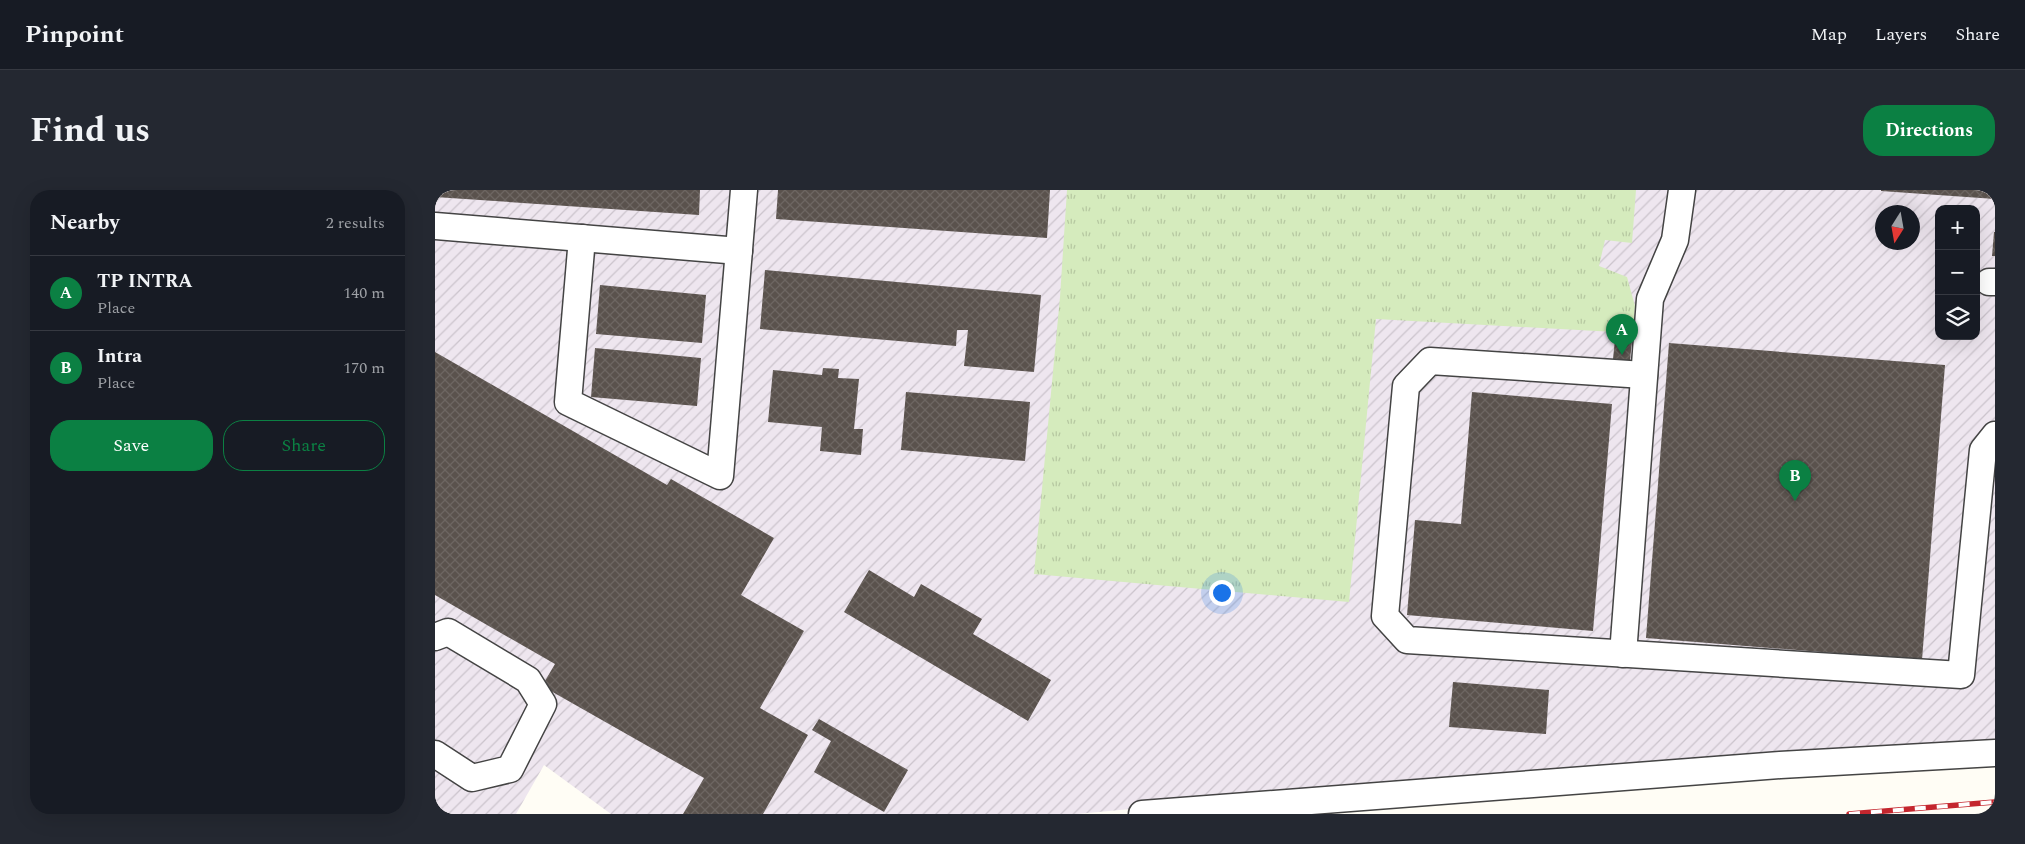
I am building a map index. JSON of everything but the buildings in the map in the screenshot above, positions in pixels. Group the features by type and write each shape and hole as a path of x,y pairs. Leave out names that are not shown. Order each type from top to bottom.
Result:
{"lane":[{"path":"582,238 568,402 720,476 744,190"},
{"path":"1623,654 1650,299 1675,240 1682,190"},
{"path":"435,226 739,251"},
{"path":"1644,375 1430,360 1406,386 1385,616 1407,640 1961,675 1983,450 1995,435"},
{"path":"435,637 448,632 529,680 543,704 510,769 471,778 435,754"},
{"path":"1142,814 1781,765 1995,753"}],"shaded area":[{"path":"435,190 1995,190 1995,750 1388,785 1077,814 611,814 544,765 516,814 435,814"}],"green space":[{"path":"1067,190 1636,190 1632,243 1605,240 1599,266 1627,277 1635,306 1633,333 1376,319 1349,602 1034,574 1060,297"}],"railway":[{"path":"1849,814 1995,802"}],"place":[{"name":"TP INTRA","path":"1622,355"},
{"name":"Intra","path":"1795,501"}]}
